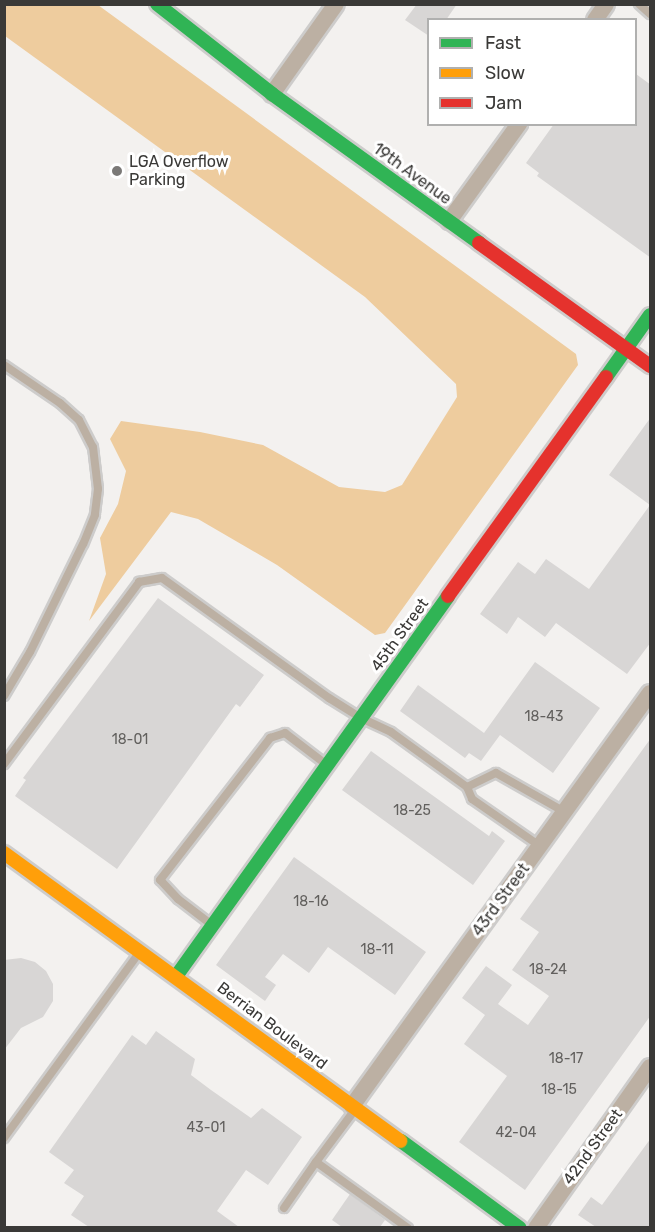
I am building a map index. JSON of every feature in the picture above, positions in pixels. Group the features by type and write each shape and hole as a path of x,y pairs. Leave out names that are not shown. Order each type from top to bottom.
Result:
{"street":[{"name":"19th Avenue","path":"157,4 272,94 651,366"},
{"path":"272,94 336,4"},
{"path":"596,18 606,4"},
{"path":"449,221 518,126"},
{"name":"45th Street","path":"177,975 651,315"},
{"name":"43rd Street","path":"354,1108 651,693"},
{"name":"Berrian Boulevard","path":"4,853 177,975 354,1108 520,1227"},
{"name":"42nd Street","path":"536,1227 651,1067"}],"lane":[{"path":"639,4 651,14"},
{"path":"4,365 60,403 79,420 93,447 98,489 95,515 83,544 30,652 4,696"},
{"path":"4,764 139,582 162,578 361,718 391,732 467,787 472,799 540,846"},
{"path":"212,926 178,899 160,880 270,738 285,733 327,765"},
{"path":"467,787 496,773 565,812"},
{"path":"4,1138 141,950"},
{"path":"284,1208 354,1108"},
{"path":"316,1162 408,1227"}],"shaded area":[{"path":"5,4 98,5 576,354 578,365 385,633 375,635 277,565 198,519 171,512 89,621 106,574 100,538 118,504 126,471 110,439 121,421 200,432 263,445 339,487 385,492 402,485 457,397 456,384 365,297 5,36"}],"building":[{"path":"417,4 457,4 447,18 427,18 427,35 405,20"},
{"path":"637,75 651,85 651,258 537,176 539,173 526,163 553,126 637,126"},
{"path":"651,417 651,642 627,674 556,623 545,637 518,617 507,634 480,614 518,562 535,574 546,559 589,589 650,505 609,475"},
{"path":"158,598 264,675 240,707 236,704 117,869 15,796 26,780 23,778"},
{"path":"535,662 600,708 553,773 500,735 481,761 469,753 465,758 400,711 418,685 484,733"},
{"path":"651,738 651,1015 525,1190 459,1142 507,1076 464,1044 485,1015 462,998 486,966 512,985 498,1004 528,1025 549,996 512,970 539,932 520,919"},
{"path":"371,751 489,836 492,831 505,841 473,885 342,790"},
{"path":"294,857 426,952 395,995 328,947 309,973 283,954 265,977 276,985 265,1001 216,965"},
{"path":"21,958 35,962 46,971 53,984 53,1001 43,1017 21,1028 4,1050 4,960"},
{"path":"156,1031 195,1059 191,1075 211,1090 251,1118 262,1108 302,1137 268,1185 246,1170 217,1211 239,1227 89,1227 71,1215 84,1196 64,1183 74,1170 49,1152 132,1035 146,1045"},
{"path":"651,1138 651,1227 596,1227 578,1215 591,1197 602,1205"},
{"path":"350,1194 385,1220 380,1227 342,1227 332,1220"}],"traffic: fast":[{"path":"157,4 272,94 479,243"},
{"path":"606,377 650,315"},
{"path":"177,975 448,596"},
{"path":"401,1141 520,1228"}],"traffic: slow":[{"path":"4,853 401,1141"}],"traffic: jam":[{"path":"479,243 650,366"},
{"path":"448,596 606,377"}],"place":[{"name":"LGA Overflow Parking","path":"117,171"}]}
